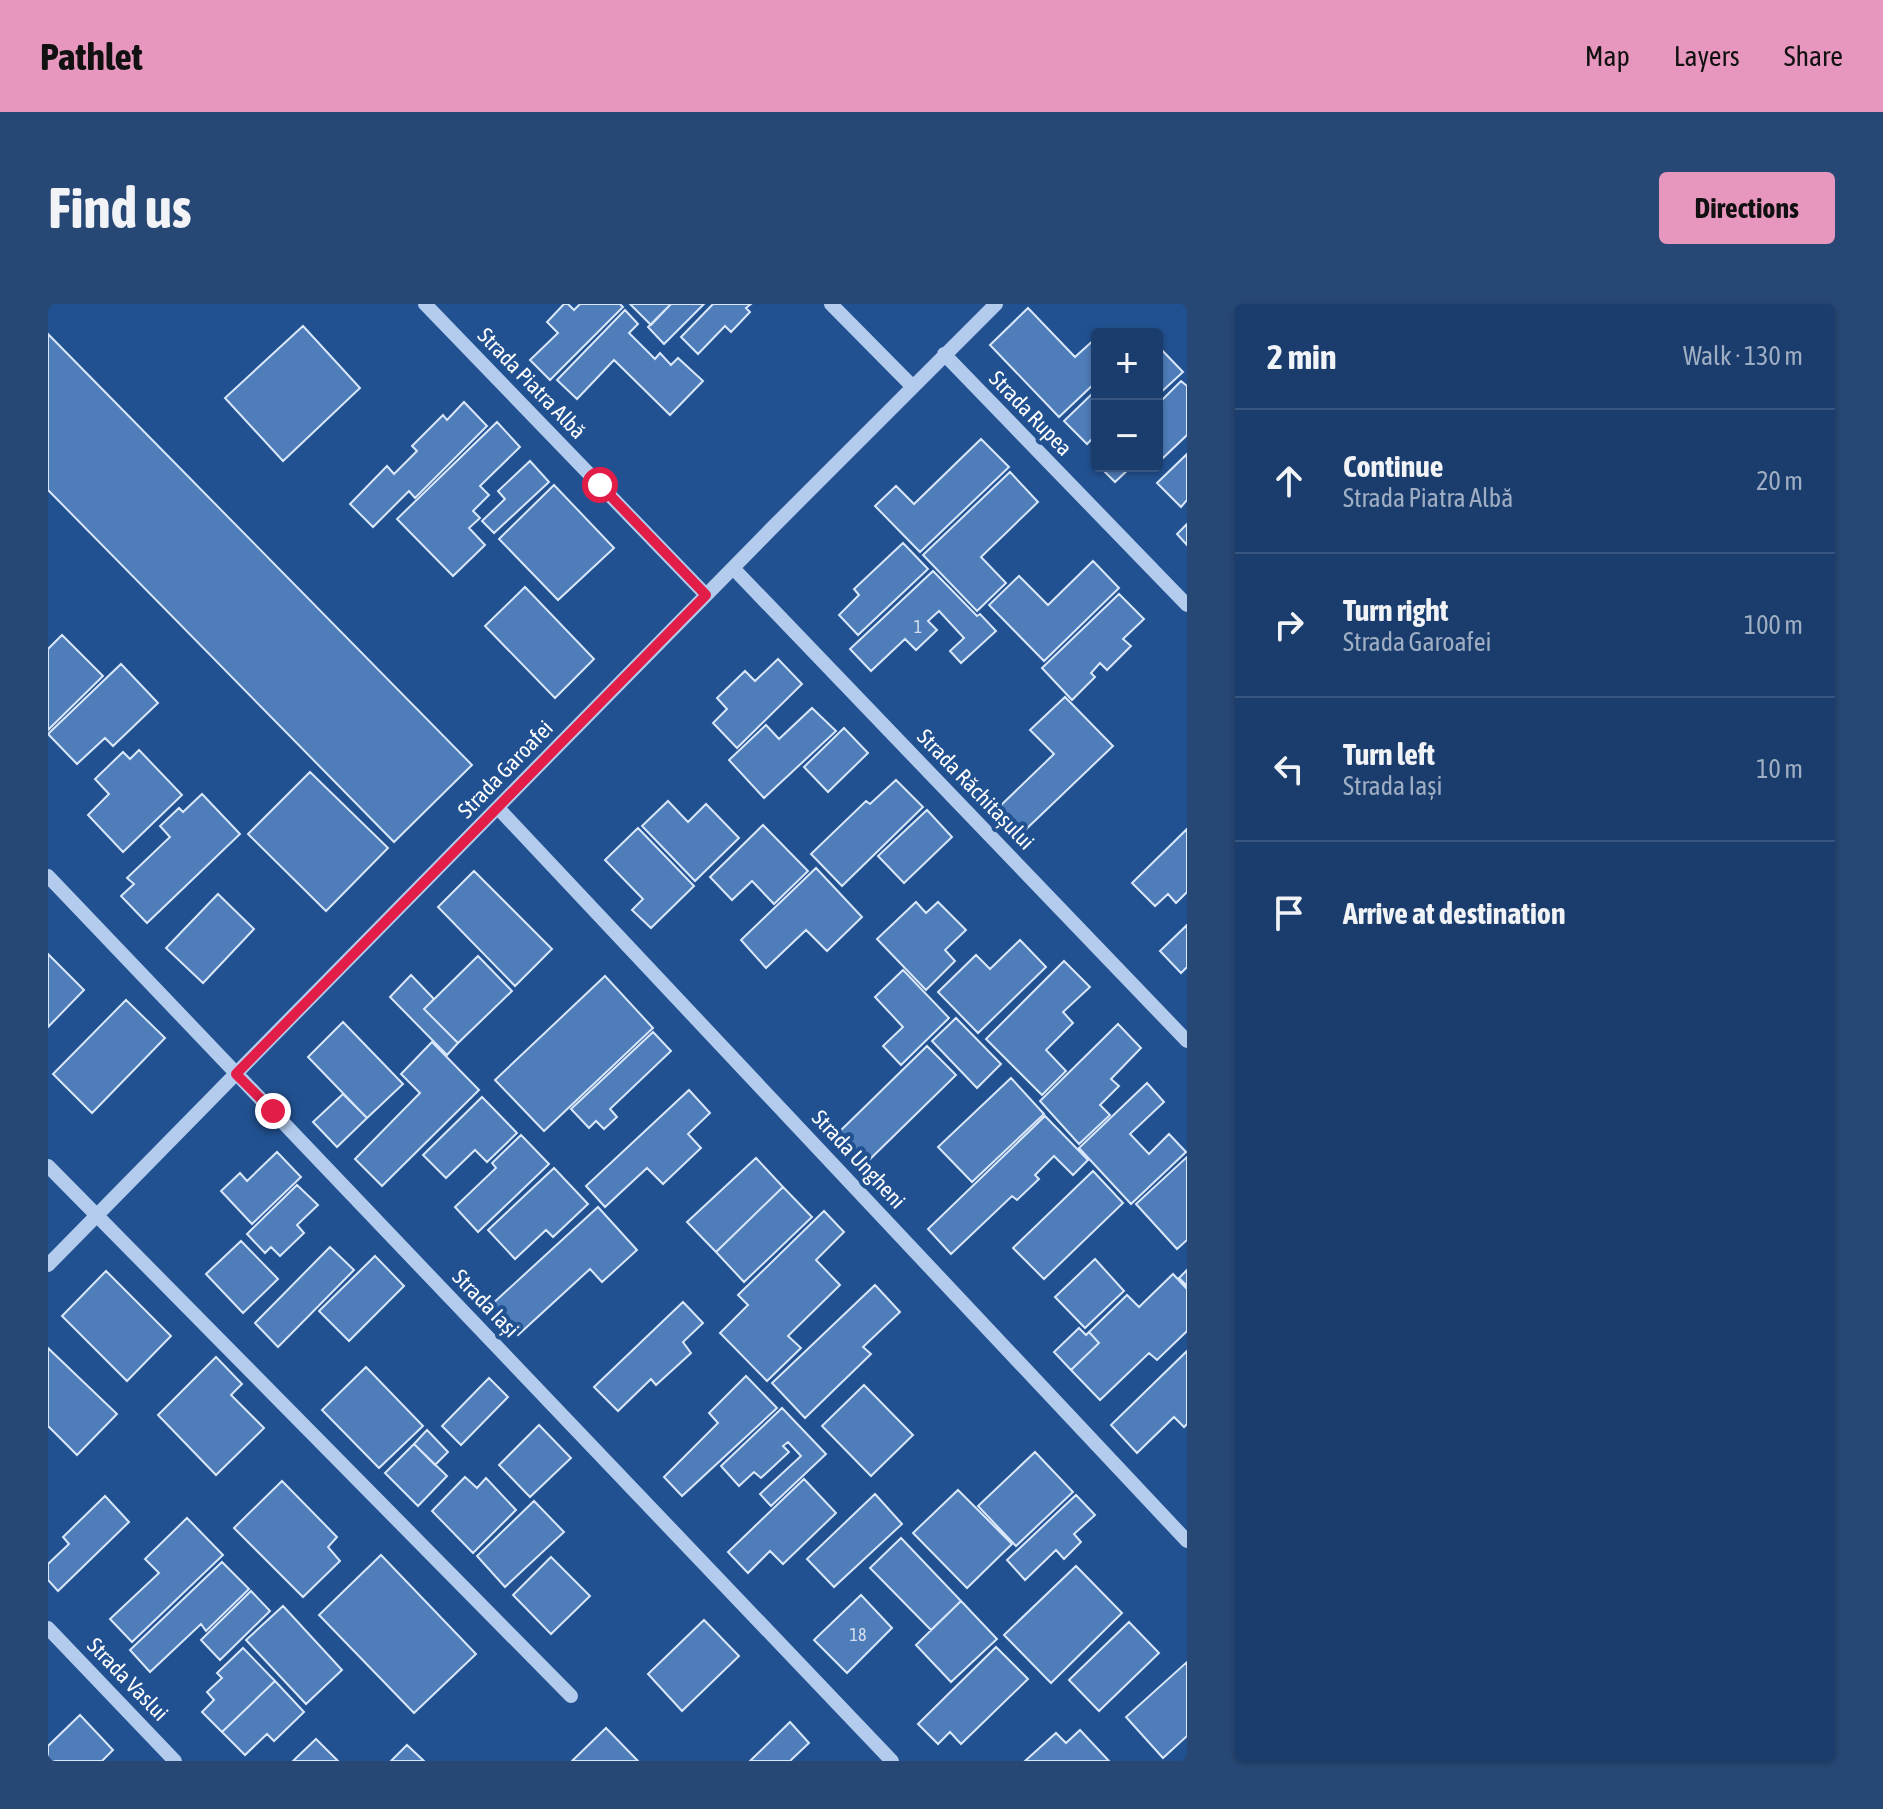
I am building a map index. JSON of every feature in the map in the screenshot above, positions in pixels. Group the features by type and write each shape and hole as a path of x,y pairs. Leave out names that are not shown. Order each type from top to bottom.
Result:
{"street":[{"name":"Strada Piatra Albă","path":"425,304 706,595"},
{"path":"831,304 912,386"},
{"name":"Strada Garoafei","path":"48,1265 996,304"},
{"name":"Strada Rupea","path":"944,354 1187,605"},
{"name":"Strada Răchitașului","path":"733,568 1187,1041"},
{"name":"Strada Ungheni","path":"498,808 1187,1541"},
{"name":"Strada Iași","path":"48,876 892,1761"},
{"path":"48,1166 571,1696"},
{"name":"Strada Vaslui","path":"48,1628 175,1761"}],"building":[{"path":"564,304 574,310 580,304 620,304 623,307 550,380 530,360 558,333 547,322"},
{"path":"630,304 671,304 651,325"},
{"path":"671,304 704,304 664,344 648,327"},
{"path":"713,304 751,304 746,308 750,312 731,332 725,326 698,354 681,337"},
{"path":"1028,308 1075,357 1091,342 1091,387 1059,417 990,345"},
{"path":"625,310 638,324 629,333 655,359 660,353 671,365 678,358 703,381 670,415 614,360 577,399 557,380"},
{"path":"303,326 360,388 283,461 225,398"},
{"path":"48,334 472,765 394,842 48,490"},
{"path":"1163,351 1183,372 1163,390"},
{"path":"1181,381 1187,386 1187,435 1163,458 1163,400"},
{"path":"1091,395 1091,440 1087,444 1064,421"},
{"path":"464,402 487,426 415,498 409,491 373,527 350,504 387,466 394,474 417,451 412,446 443,415 447,420"},
{"path":"497,422 520,447 480,486 489,495 473,511 480,518 469,528 485,545 453,576 397,519"},
{"path":"981,439 1009,467 920,552 875,506 896,486 914,504"},
{"path":"1187,454 1187,500 1181,507 1157,483"},
{"path":"530,461 549,482 494,533 482,521 505,499 498,491"},
{"path":"1010,472 1038,502 981,557 1006,583 977,611 923,555"},
{"path":"1105,472 1126,472 1115,482"},
{"path":"554,485 614,548 558,600 499,539"},
{"path":"1187,524 1187,545 1177,534"},
{"path":"903,543 928,569 858,635 839,615 859,595 854,589"},
{"path":"1093,561 1119,588 1044,661 989,605 1019,576 1048,605"},
{"path":"933,571 996,631 961,663 950,651 964,638 939,611 928,621 937,630 916,650 905,639 871,671 850,649"},
{"path":"525,587 594,659 555,698 485,626"},
{"path":"1119,594 1144,619 1123,639 1131,646 1107,670 1100,663 1091,673 1095,677 1072,700 1042,668"},
{"path":"62,635 103,676 48,730 48,649"},
{"path":"778,659 802,684 737,748 713,723 727,709 717,698 745,671 755,681"},
{"path":"121,664 158,703 113,746 105,738 77,764 48,734"},
{"path":"1065,697 1113,746 1021,834 997,809 1054,754 1030,730"},
{"path":"812,708 836,731 764,798 729,760 766,725 779,739"},
{"path":"844,728 868,753 828,792 804,767"},
{"path":"139,750 182,795 123,852 88,815 109,794 95,779 123,752 130,759"},
{"path":"310,772 388,848 326,911 248,834"},
{"path":"896,780 923,807 842,886 811,854 866,801 870,804"},
{"path":"202,794 240,834 147,923 121,896 134,884 127,878 170,837 160,826 179,808 183,812"},
{"path":"668,801 688,822 706,804 739,838 695,881 642,826"},
{"path":"927,810 952,837 904,883 878,856"},
{"path":"763,825 808,871 774,904 752,881 732,900 710,877"},
{"path":"638,828 694,886 651,928 632,910 643,899 605,860"},
{"path":"1187,829 1187,892 1176,903 1168,894 1155,906 1132,883"},
{"path":"816,868 862,917 827,951 806,930 766,968 741,940"},
{"path":"474,871 552,949 515,986 438,907"},
{"path":"218,894 254,929 203,983 166,948"},
{"path":"916,902 926,913 938,902 966,930 945,950 955,961 926,990 877,939"},
{"path":"1187,925 1187,967 1181,973 1160,951"},
{"path":"1020,940 1046,967 978,1033 938,992 976,955 990,969"},
{"path":"48,954 84,990 48,1027"},
{"path":"478,956 512,991 458,1043 424,1009"},
{"path":"1064,961 1090,987 1063,1012 1073,1023 1046,1050 1066,1071 1042,1095 986,1039"},
{"path":"903,970 949,1018 901,1065 883,1046 903,1027 875,997"},
{"path":"411,975 434,999 424,1009 458,1043 447,1055 390,997"},
{"path":"605,976 653,1028 544,1131 495,1080"},
{"path":"126,1000 165,1038 92,1113 53,1074"},
{"path":"956,1018 1001,1064 977,1088 932,1041"},
{"path":"343,1022 403,1084 367,1118 308,1057"},
{"path":"1118,1024 1141,1048 1111,1079 1119,1086 1100,1105 1110,1115 1079,1144 1040,1101"},
{"path":"653,1032 671,1051 610,1109 617,1117 604,1129 596,1121 589,1128 571,1109"},
{"path":"432,1042 479,1090 382,1186 355,1159 420,1093 401,1074"},
{"path":"927,1046 956,1075 864,1165 835,1136"},
{"path":"1011,1078 1044,1114 972,1182 938,1147"},
{"path":"1147,1083 1164,1102 1130,1134 1149,1154 1169,1134 1186,1152 1131,1204 1079,1148"},
{"path":"689,1090 710,1113 688,1134 701,1148 663,1184 647,1168 605,1207 586,1186"},
{"path":"343,1094 367,1118 337,1147 313,1122"},
{"path":"482,1097 517,1133 487,1162 475,1150 446,1178 423,1155"},
{"path":"1045,1116 1088,1160 1073,1175 1054,1156 1035,1175 1039,1179 1017,1200 1012,1196 951,1254 928,1229"},
{"path":"521,1135 549,1164 478,1232 455,1207 496,1168 492,1163"},
{"path":"277,1152 301,1177 252,1224 221,1191 240,1173 247,1181"},
{"path":"1187,1157 1187,1240 1177,1249 1136,1204"},
{"path":"756,1158 783,1187 716,1252 687,1222"},
{"path":"554,1168 588,1204 553,1237 546,1230 515,1259 488,1230"},
{"path":"1093,1171 1123,1203 1044,1279 1013,1248"},
{"path":"297,1185 318,1205 297,1225 304,1233 280,1256 271,1247 265,1253 247,1234"},
{"path":"783,1187 812,1217 744,1282 716,1252"},
{"path":"598,1207 637,1250 602,1282 590,1269 518,1335 490,1306"},
{"path":"824,1211 844,1232 816,1260 840,1285 788,1336 801,1348 767,1381 720,1333 748,1305 738,1295"},
{"path":"241,1241 278,1279 243,1313 206,1274"},
{"path":"330,1247 354,1270 278,1347 255,1323"},
{"path":"375,1256 404,1286 349,1341 319,1311"},
{"path":"1095,1259 1124,1291 1085,1328 1055,1297"},
{"path":"1187,1270 1187,1286 1179,1278"},
{"path":"106,1271 171,1336 127,1381 62,1316"},
{"path":"1173,1274 1187,1289 1187,1331 1157,1360 1149,1353 1100,1400 1071,1370 1099,1343 1089,1332 1127,1295 1139,1307"},
{"path":"875,1285 900,1312 863,1347 871,1354 805,1418 772,1383"},
{"path":"683,1302 703,1323 683,1342 691,1353 656,1385 651,1379 618,1411 594,1387"},
{"path":"1079,1328 1086,1335 1089,1332 1099,1343 1071,1370 1054,1352"},
{"path":"48,1348 117,1414 77,1455 48,1426"},
{"path":"1187,1351 1187,1424 1184,1427 1174,1417 1137,1453 1111,1425"},
{"path":"216,1357 242,1384 231,1395 264,1428 216,1475 158,1415"},
{"path":"366,1367 423,1426 379,1468 322,1410"},
{"path":"746,1376 777,1408 682,1496 664,1477 718,1423 709,1413"},
{"path":"489,1378 508,1397 461,1445 442,1426"},
{"path":"864,1385 913,1435 871,1476 822,1426"},
{"path":"782,1408 826,1454 771,1506 760,1494 801,1456 788,1442 783,1446 789,1452 761,1478 754,1472 739,1486 721,1466"},
{"path":"539,1425 571,1458 530,1497 499,1465"},
{"path":"427,1430 448,1452 435,1465 414,1444"},
{"path":"414,1444 447,1476 418,1506 385,1473"},
{"path":"1035,1452 1073,1492 1016,1546 978,1506"},
{"path":"465,1477 477,1488 486,1478 516,1510 473,1553 432,1511"},
{"path":"804,1479 836,1513 783,1564 770,1551 748,1573 728,1552"},
{"path":"282,1481 337,1537 328,1547 340,1561 303,1597 234,1528"},
{"path":"958,1490 1012,1544 967,1588 913,1533"},
{"path":"875,1494 902,1524 834,1587 807,1559"},
{"path":"1076,1495 1095,1515 1074,1534 1081,1542 1064,1559 1056,1550 1025,1580 1007,1560"},
{"path":"105,1496 129,1522 58,1591 48,1580 48,1564 69,1544 63,1537"},
{"path":"534,1501 564,1532 505,1587 477,1556"},
{"path":"187,1518 223,1555 132,1642 110,1619 159,1573 145,1559"},
{"path":"901,1538 961,1601 931,1630 870,1568"},
{"path":"381,1555 476,1654 414,1713 319,1615"},
{"path":"551,1557 590,1596 551,1634 513,1595"},
{"path":"222,1562 249,1589 206,1631 201,1624 150,1672 130,1650"},
{"path":"1076,1566 1122,1613 1051,1683 1004,1635"},
{"path":"251,1591 270,1611 220,1660 201,1640"},
{"path":"861,1595 892,1628 847,1673 814,1640"},
{"path":"961,1601 997,1639 951,1682 916,1645"},
{"path":"283,1606 342,1670 306,1704 246,1640"},
{"path":"704,1620 739,1656 682,1711 648,1674"},
{"path":"1129,1622 1159,1653 1099,1711 1069,1680"},
{"path":"996,1647 1028,1679 961,1744 950,1732 938,1744 918,1724"},
{"path":"243,1648 275,1681 222,1732 202,1712 214,1700 207,1692 222,1678 217,1673"},
{"path":"1187,1662 1187,1736 1163,1758 1126,1717"},
{"path":"275,1681 304,1712 274,1741 267,1734 245,1755 222,1732"},
{"path":"80,1715 113,1750 102,1761 48,1761 48,1746"},
{"path":"790,1722 809,1743 790,1761 750,1761"},
{"path":"606,1728 638,1761 572,1761"},
{"path":"1080,1730 1109,1761 1025,1761 1056,1733 1066,1743"},
{"path":"316,1739 338,1761 293,1761"},
{"path":"407,1745 424,1761 391,1761"}],"route":[{"path":"273,1111 236,1074 706,595 600,485"}]}
